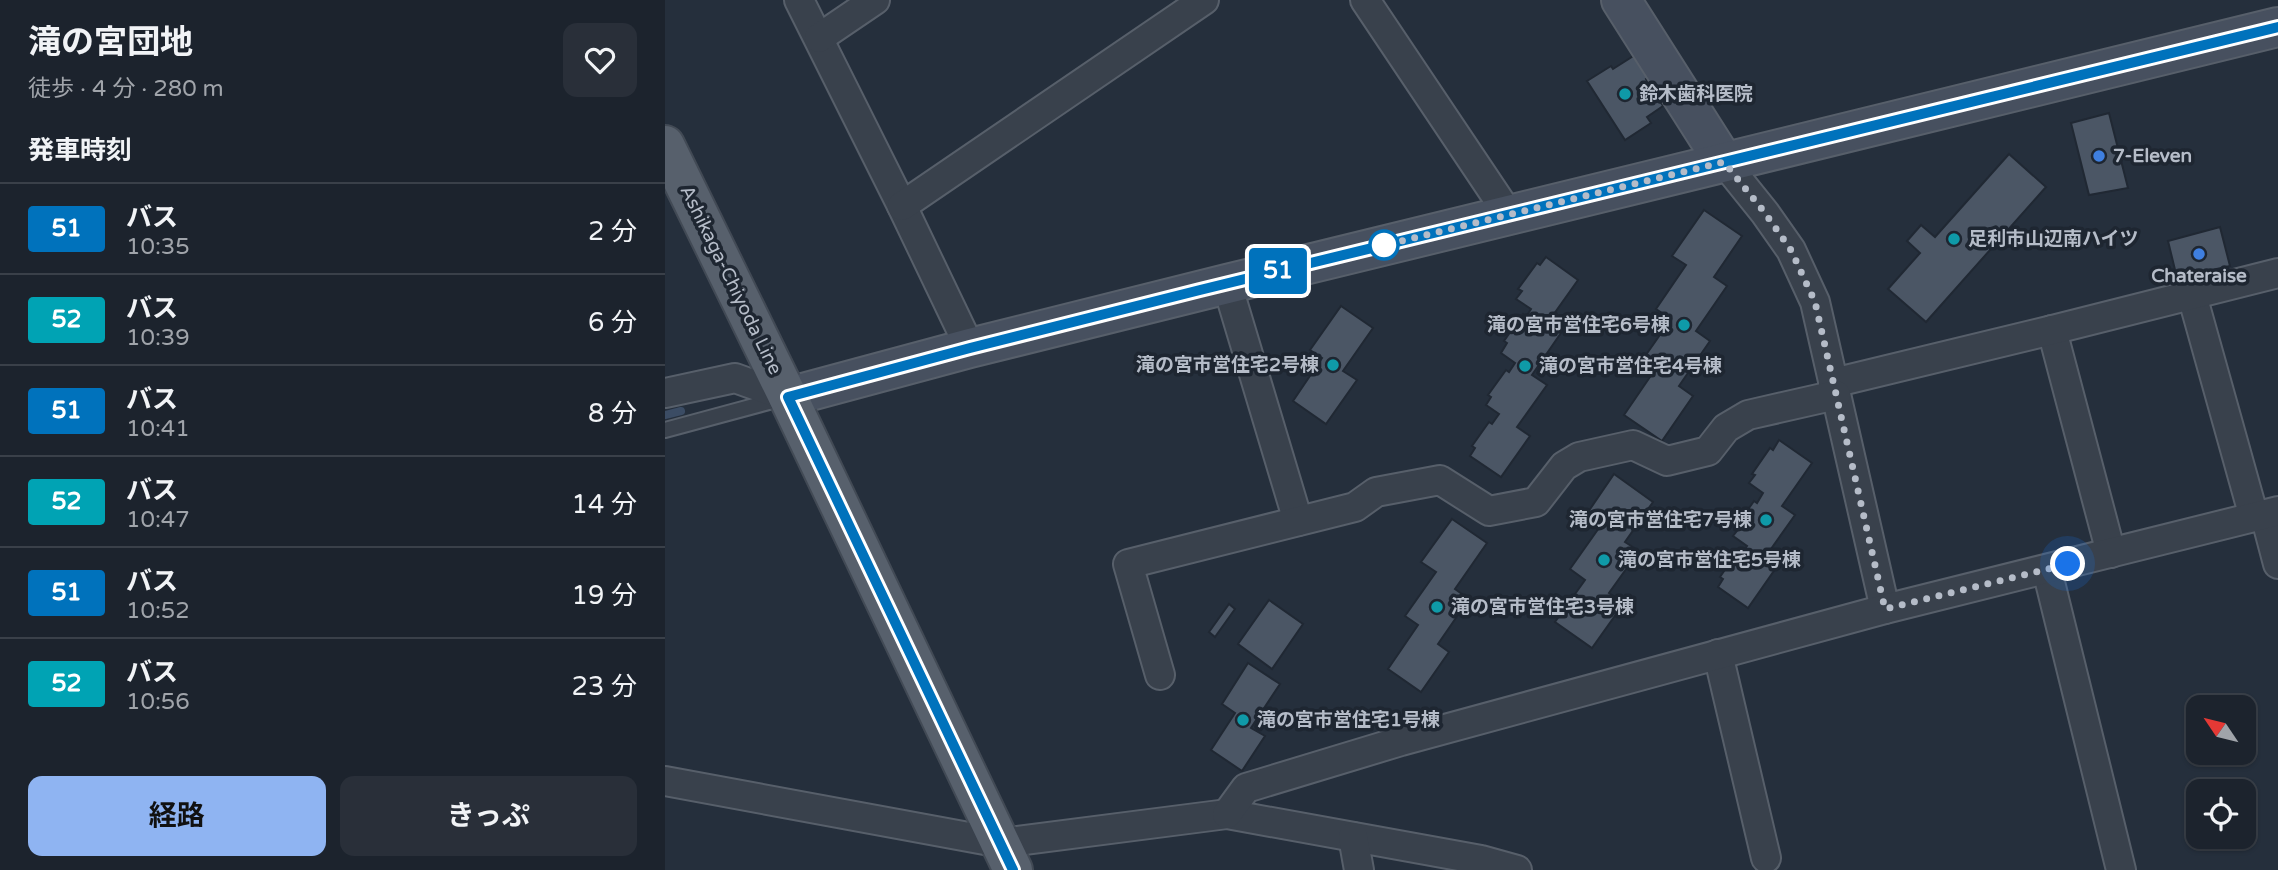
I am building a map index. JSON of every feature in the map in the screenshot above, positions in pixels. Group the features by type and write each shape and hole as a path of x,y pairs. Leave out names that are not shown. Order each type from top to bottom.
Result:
{"main road":[{"name":"Ashikaga-Chiyoda Line","path":"665,145 1007,857"}],"street":[{"path":"799,0 970,348"},
{"path":"819,38 875,0"},
{"path":"902,206 1204,0"},
{"path":"1365,0 1509,215"},
{"path":"1621,0 1724,162 1791,250 1815,302 1885,609"},
{"path":"665,393 735,378 788,397 1227,284 2278,27"},
{"path":"1160,675 1128,564 1356,507 1376,492 1440,480 1489,511 1536,502 1564,466 1579,457 1633,445 1667,461 1708,451 1726,428 1748,415 2052,330 2278,273"},
{"path":"1227,284 1298,521"},
{"path":"2192,295 2266,514 2278,564"},
{"path":"2052,330 2111,554"},
{"path":"1227,814 1247,788 1401,741 1885,609 2266,514"},
{"path":"2047,570 2121,870"},
{"path":"1718,654 1766,858"},
{"path":"665,781 1007,857 1227,814 1517,870"},
{"path":"1353,837 1359,870"}],"lane":[{"path":"665,430 788,397"}],"building":[{"name":"鈴木歯科医院","path":"1635,55 1663,106 1647,117 1651,123 1625,140 1587,81"},
{"name":"7-Eleven","path":"2109,113 2128,188 2089,195 2071,123"},
{"name":"足利市山辺南ハイツ","path":"2009,154 2046,187 1926,322 1888,289 1920,253 1907,241 1921,225 1935,237"},
{"name":"滝の宮市営住宅6号棟","path":"1704,210 1742,236 1714,277 1727,286 1696,331 1710,341 1679,386 1693,396 1662,441 1624,415 1654,371 1641,362 1671,319 1656,309 1686,265 1672,256"},
{"name":"Chateraise","path":"2220,227 2230,266 2177,278 2168,241"},
{"name":"滝の宮市営住宅4号棟","path":"1546,257 1578,280 1549,321 1563,330 1532,375 1547,385 1517,427 1530,436 1501,477 1470,456 1475,448 1472,446 1489,422 1492,424 1499,414 1486,405 1491,397 1488,395 1506,370 1509,372 1515,363 1501,353 1507,343 1504,341 1523,314 1526,317 1531,309 1516,299 1522,291 1518,289 1537,263 1540,265"},
{"name":"滝の宮市営住宅2号棟","path":"1341,306 1373,328 1343,371 1357,380 1326,424 1293,401 1322,358 1310,350"},
{"name":"滝の宮市営住宅7号棟","path":"1779,440 1812,463 1782,506 1795,515 1766,556 1778,565 1748,608 1718,587 1723,579 1720,577 1737,552 1741,554 1747,546 1733,536 1740,527 1737,525 1763,493 1749,483 1755,475 1752,474"},
{"name":"滝の宮市営住宅5号棟","path":"1614,474 1653,502 1625,542 1639,551 1609,593 1624,603 1592,648 1555,622 1585,580 1570,569 1601,525 1586,515"},
{"name":"滝の宮市営住宅3号棟","path":"1452,519 1487,543 1455,589 1469,599 1438,644 1449,652 1421,692 1388,669 1418,625 1405,616 1436,572 1421,562"},
{"path":"1269,600 1303,624 1272,669 1238,644"},
{"path":"1229,604 1235,609 1215,637 1209,632"},
{"name":"滝の宮市営住宅1号棟","path":"1248,663 1280,684 1251,728 1265,736 1242,771 1211,750 1235,713 1222,704"}],"waterway":[{"path":"665,415 681,411"}],"bus line":[{"name":"51","path":"1013,870 788,397 1200,290 2278,27"}],"place":[{"name":"鈴木歯科医院","path":"1625,94"},
{"name":"7-Eleven","path":"2099,156"},
{"name":"足利市山辺南ハイツ","path":"1954,239"},
{"name":"Chateraise","path":"2199,254"},
{"name":"滝の宮市営住宅6号棟","path":"1684,325"},
{"name":"滝の宮市営住宅2号棟","path":"1333,365"},
{"name":"滝の宮市営住宅4号棟","path":"1525,366"},
{"name":"滝の宮市営住宅7号棟","path":"1766,520"},
{"name":"滝の宮市営住宅5号棟","path":"1604,560"},
{"name":"滝の宮市営住宅3号棟","path":"1437,607"},
{"name":"滝の宮市営住宅1号棟","path":"1243,720"}],"route":[{"path":"1384,245 1381,246 1724,162 1791,250 1815,302 1885,609 2068,564"}]}
